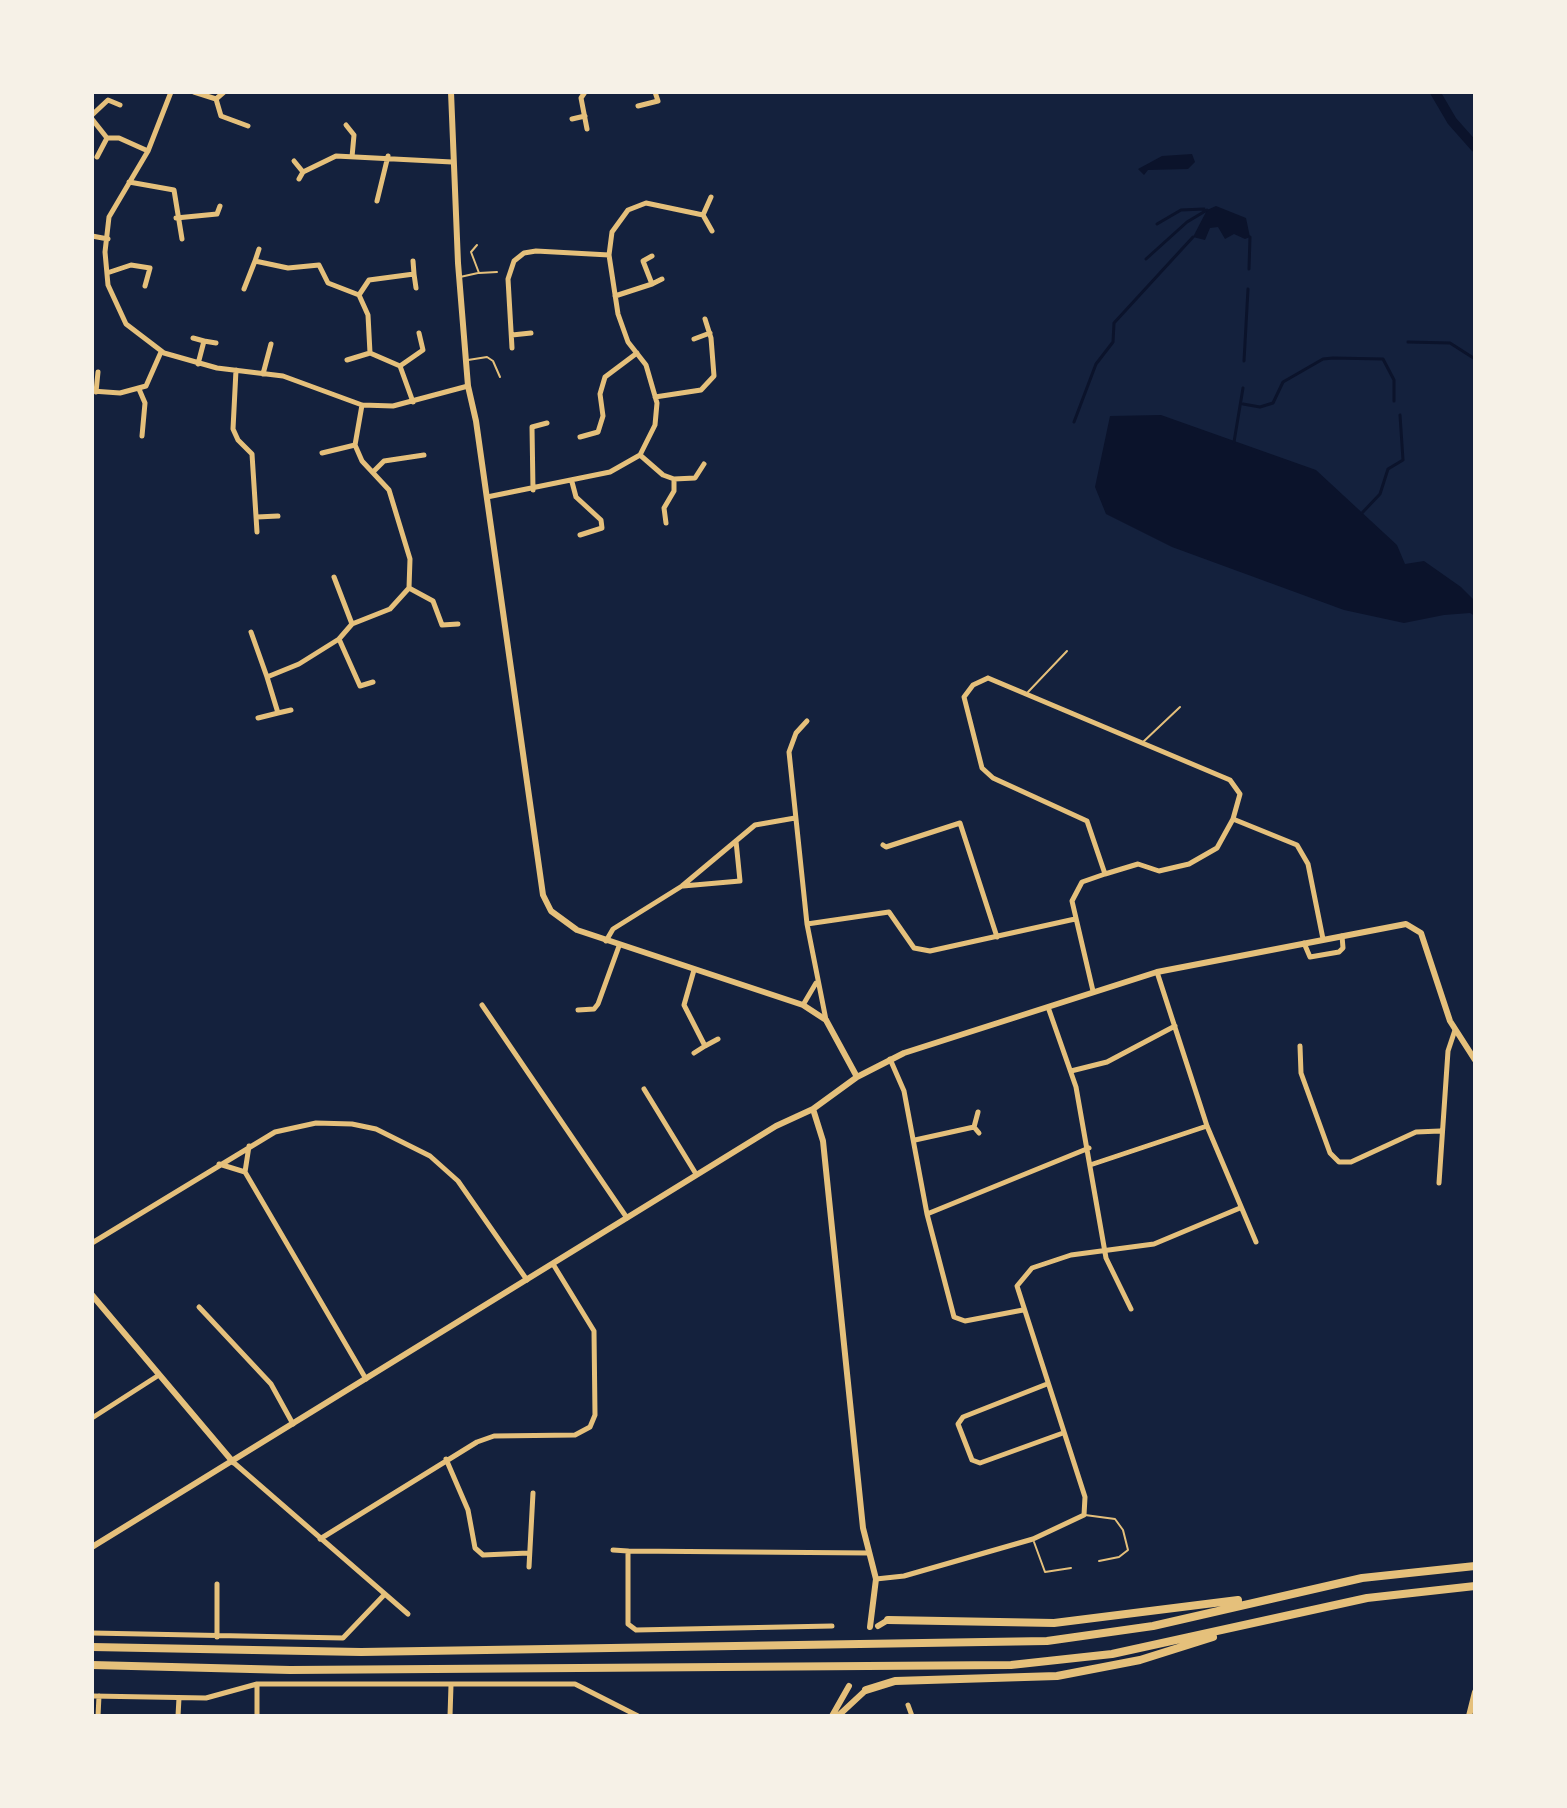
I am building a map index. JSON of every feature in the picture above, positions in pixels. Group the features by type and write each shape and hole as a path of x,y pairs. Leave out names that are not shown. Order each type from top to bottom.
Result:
{"highway":[{"path":"888,1624 1054,1623 1147,1614 1416,1570 1475,1566"},
{"path":"92,1665 290,1670 1011,1665 1112,1654 1367,1598 1475,1586"},
{"path":"92,1647 361,1652 1047,1641 1105,1634 1296,1591"},
{"path":"867,1686 895,1681 1057,1676 1140,1660 1264,1621"}],"street":[{"path":"171,92 148,151 109,217 105,252 107,273 119,315 161,352 198,364 283,376 362,405 393,406 468,386"},
{"path":"194,92 216,99"},
{"path":"216,99 224,92"},
{"path":"451,92 452,162 468,386 487,497 537,875 551,911 577,930 803,1005 826,1020"},
{"path":"585,92 581,98 587,129"},
{"path":"638,106 658,101 655,92"},
{"path":"216,99 221,116 248,126"},
{"path":"107,138 92,117 108,100 120,105"},
{"path":"572,119 585,116"},
{"path":"346,125 354,135 352,157"},
{"path":"107,138 119,138 148,151"},
{"path":"97,157 107,138"},
{"path":"299,179 303,172 336,156 388,156 452,162"},
{"path":"377,201 388,156"},
{"path":"294,161 303,172"},
{"path":"129,182 174,190 176,218 182,239"},
{"path":"703,215 711,197"},
{"path":"487,497 610,472 640,455 655,425 655,397 646,365 628,342 615,296 609,255 614,228 628,210 646,203 703,215 712,231"},
{"path":"176,218 217,214 220,206"},
{"path":"92,236 108,239"},
{"path":"244,289 259,249"},
{"path":"512,348 508,279 510,267 519,257 536,251 609,255"},
{"path":"652,256 643,261 652,284"},
{"path":"255,261 288,268 319,265 328,283 359,295 368,315 370,353"},
{"path":"413,261 416,288"},
{"path":"107,273 131,265 150,268 145,286"},
{"path":"359,295 369,280 414,274"},
{"path":"615,296 662,279"},
{"path":"655,397 701,390 714,376 710,333 705,319"},
{"path":"400,366 423,350 419,333"},
{"path":"512,335 531,333"},
{"path":"694,339 710,333"},
{"path":"193,338 216,343"},
{"path":"198,364 204,341"},
{"path":"263,374 271,344"},
{"path":"98,372 94,391 139,389 146,386 161,352"},
{"path":"347,360 370,353 400,366 413,402"},
{"path":"580,437 598,432 603,416 600,394 605,377 637,353"},
{"path":"236,370 233,429 238,440 252,454 257,532"},
{"path":"139,389 145,403 142,436"},
{"path":"267,677 299,664 339,639 352,624 390,609 409,588 411,568 403,529 389,490 362,461 355,445 362,405"},
{"path":"533,490 532,427 547,423"},
{"path":"322,453 355,445"},
{"path":"373,472 384,461 424,455"},
{"path":"640,455 663,475 674,479 695,478 703,485"},
{"path":"695,478 704,464"},
{"path":"666,523 664,508 674,491 674,479"},
{"path":"572,482 576,497 601,520 602,528 580,535"},
{"path":"257,517 278,516"},
{"path":"334,577 352,624"},
{"path":"409,588 433,601 442,625 458,624"},
{"path":"251,632 278,713"},
{"path":"339,639 360,686 373,682"},
{"path":"1093,991 1075,919 1074,891 1082,882 1138,864 1159,871 1189,864 1217,848 1233,819 1240,794 1230,780 1027,693 988,678 973,685 964,697 979,762 993,778 1087,821 1105,874"},
{"path":"258,718 291,710"},
{"path":"807,721 796,733 789,752 807,924 826,1020 857,1077"},
{"path":"606,941 613,929 682,886 755,825 795,818"},
{"path":"1233,819 1297,845 1308,864 1323,939"},
{"path":"883,845 886,847 960,823 997,937"},
{"path":"682,886 740,881 736,840"},
{"path":"807,924 889,912 914,948 930,951 1075,919"},
{"path":"92,1547 696,1174 789,1118 813,1109 857,1077 890,1059 1157,972 1401,924 1418,929 1455,1030 1475,1060"},
{"path":"1304,943 1310,957 1339,952 1343,948 1342,936"},
{"path":"578,1010 594,1009 598,1004 619,946"},
{"path":"694,970 684,1005 705,1046"},
{"path":"1157,972 1207,1126 1256,1242"},
{"path":"803,1005 817,982"},
{"path":"482,1005 627,1218"},
{"path":"1048,1007 1071,1071 1089,1148 1104,1249 1131,1309"},
{"path":"1071,1071 1107,1062 1175,1026"},
{"path":"1439,1183 1440,1131 1448,1051 1455,1030"},
{"path":"694,1053 718,1039"},
{"path":"1300,1046 1301,1073 1330,1153 1339,1162 1351,1162 1416,1132 1440,1131"},
{"path":"890,1059 904,1091 927,1214 954,1317 965,1321 1023,1310"},
{"path":"644,1089 696,1174"},
{"path":"813,1109 823,1141 869,1553 876,1582 874,1627 888,1624"},
{"path":"915,1140 976,1130 978,1112"},
{"path":"92,1243 275,1132 316,1123 364,1126 406,1142 430,1156 458,1181 527,1280"},
{"path":"1090,1165 1207,1126"},
{"path":"249,1146 245,1172 366,1379"},
{"path":"927,1214 1089,1148"},
{"path":"218,1164 245,1172"},
{"path":"876,1582 1033,1539 1084,1515 1085,1497 1017,1286 1032,1268 1104,1249 1154,1244 1240,1208"},
{"path":"320,1539 446,1459 494,1436 575,1435 590,1427 595,1415 594,1331 553,1264"},
{"path":"92,1295 233,1462 408,1614"},
{"path":"199,1307 271,1384 293,1424"},
{"path":"92,1418 159,1375"},
{"path":"1047,1384 963,1417 958,1424 972,1460 980,1463 1064,1433"},
{"path":"446,1459 468,1510 475,1548 483,1555 528,1553"},
{"path":"529,1567 533,1493"},
{"path":"613,1550 869,1553"},
{"path":"628,1551 628,1624 636,1630 832,1626"},
{"path":"217,1584 217,1637"},
{"path":"92,1633 343,1638 385,1594"},
{"path":"257,1684 257,1716"},
{"path":"98,1716 95,1696 206,1698 257,1684 575,1684 638,1716"},
{"path":"450,1716 451,1685"},
{"path":"835,1716 849,1686"},
{"path":"835,1716 867,1686"},
{"path":"1469,1716 1475,1692"},
{"path":"178,1716 179,1698"},
{"path":"908,1705 912,1716"}],"lane":[{"path":"477,245 471,252 479,273"},
{"path":"459,277 497,272"},
{"path":"466,360 487,357 493,361 500,377"},
{"path":"1027,693 1067,651"},
{"path":"1141,743 1180,707"},
{"path":"1084,1515 1115,1519 1123,1530 1128,1550 1119,1557 1099,1561"},
{"path":"1033,1539 1045,1572 1071,1568"}],"water":[{"path":"1192,154 1195,162 1188,169 1148,170 1144,175 1138,169 1162,156"},
{"path":"1216,206 1246,218 1250,237 1245,239 1234,234 1225,239 1218,227 1210,228 1205,240 1193,237 1207,210"},
{"path":"1161,415 1316,470 1397,545 1405,564 1424,561 1461,587 1475,601 1475,616 1470,613 1444,615 1404,623 1344,610 1172,547 1106,514 1095,487 1110,416"}],"waterway":[{"path":"1435,92 1452,121 1475,147"},
{"path":"1157,224 1181,210 1204,209"},
{"path":"1146,259 1187,222 1207,210"},
{"path":"1074,422 1096,364 1113,342 1114,323 1193,237"},
{"path":"1249,269 1250,237"},
{"path":"1244,361 1248,289"},
{"path":"1408,342 1450,343 1475,359"},
{"path":"1243,404 1260,407 1273,403 1283,382 1323,359 1333,358 1383,359 1394,380 1394,401"},
{"path":"1234,442 1243,388"},
{"path":"1362,513 1380,494 1388,469 1403,460 1400,415"}]}
